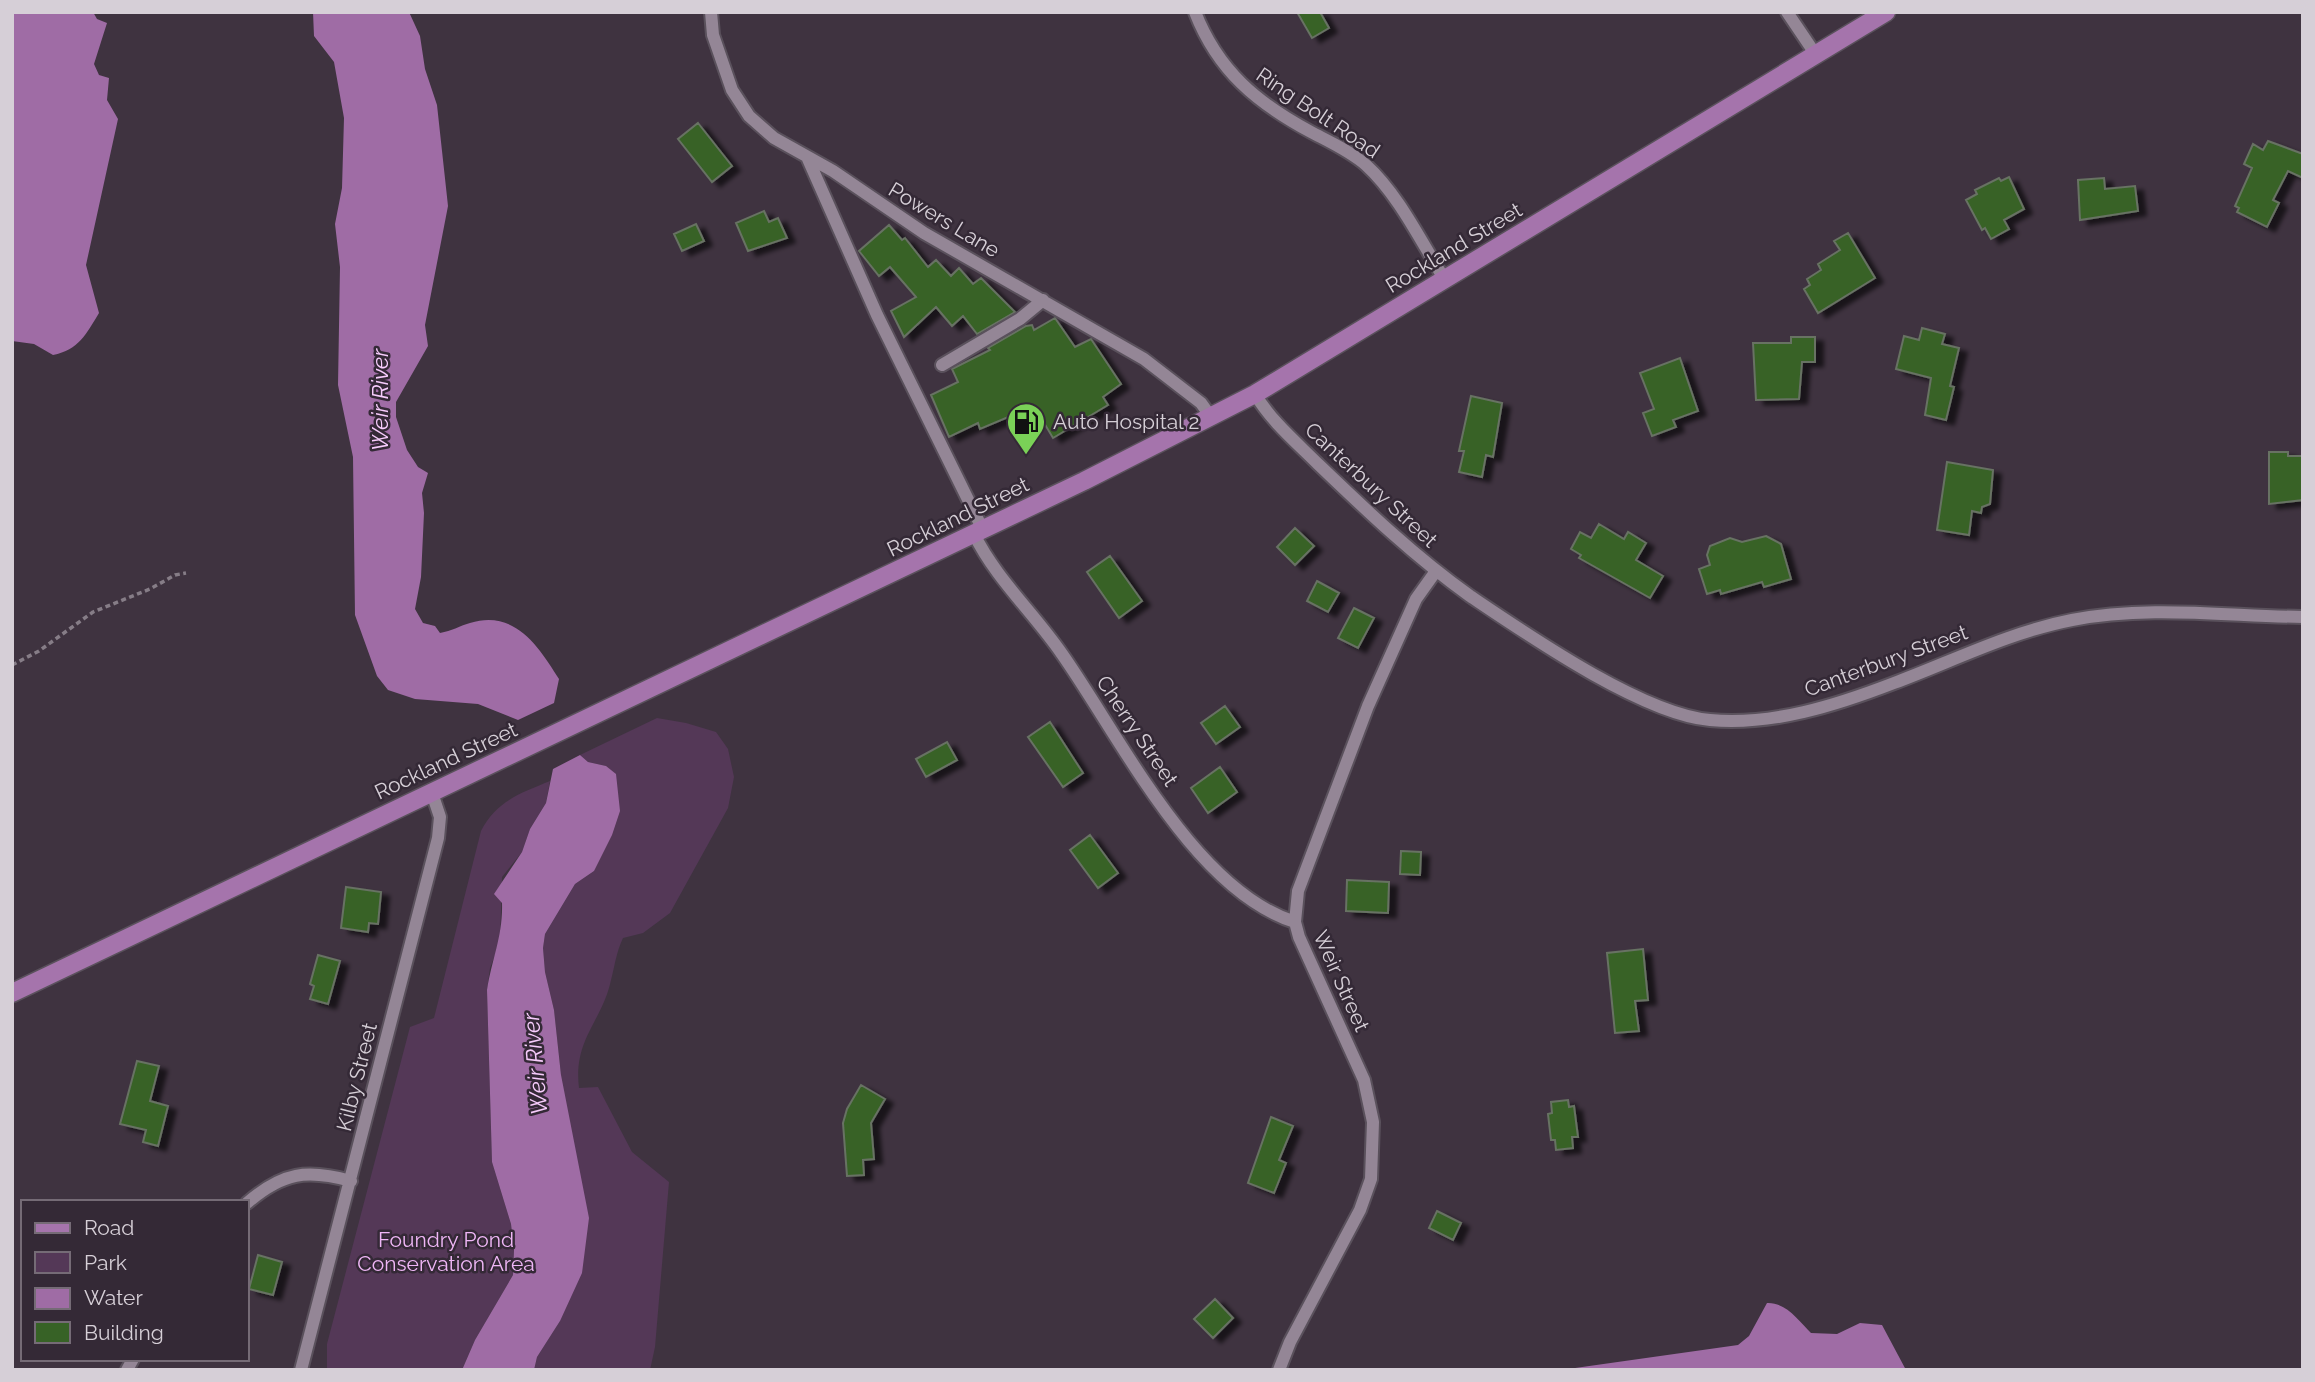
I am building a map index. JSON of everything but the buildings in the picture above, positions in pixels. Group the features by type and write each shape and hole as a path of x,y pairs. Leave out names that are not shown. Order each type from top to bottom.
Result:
{"main road":[{"name":"Rockland Street","path":"12,993 979,532 1255,394 1886,12"}],"street":[{"name":"Powers Lane","path":"710,12 713,35 739,103 761,127 924,233 1144,359 1201,403 1211,417"},
{"name":"Ring Bolt Road","path":"1195,12 1216,56 1248,92 1275,112 1350,153 1378,177 1445,279"},
{"path":"1787,12 1816,55"},
{"name":"Cherry Street","path":"808,159 877,315 979,532 991,565 1062,653 1201,858 1233,888 1265,909 1294,922"},
{"path":"942,365 1020,319 1043,300"},
{"name":"Canterbury Street","path":"1255,394 1270,416 1338,483 1436,571 1524,631 1630,694 1678,714 1710,720 1759,719 1825,706 1867,693 2011,637 2072,620 2150,614 2303,617"},
{"name":"Weir Street","path":"1279,1370 1363,1202 1371,1179 1374,1145 1370,1101 1364,1080 1304,950 1294,922 1298,891 1348,755 1416,599 1436,571"},
{"name":"Kilby Street","path":"301,1370 438,838 440,817 432,793"},
{"path":"248,1202 270,1186 301,1174 321,1173 351,1181"}],"path":[{"path":"12,665 39,651 93,612 150,589 175,575 186,573"}],"green space":[{"path":"657,718 716,732 728,749 734,777 728,808 670,913 643,933 623,938 607,995 584,1043 578,1071 579,1088 598,1087 632,1152 669,1182 655,1347 650,1370 534,1370 537,1357 560,1321 561,1075 554,1010 545,972 545,934 575,884 594,871 606,766 588,762 580,755"},
{"name":"Foundry Pond Conservation Area","path":"550,781 546,803 530,829 522,852 502,877 500,942 490,968 487,990 492,1162 511,1224 513,1275 475,1340 462,1370 327,1370 327,1344 410,1027 434,1018 481,831 494,812 510,799"}],"water":[{"path":"12,12 93,12 97,19 107,23 94,64 99,75 109,78 107,100 118,119 86,265 99,313 76,345 53,355 34,344 12,341"},
{"name":"Weir River","path":"313,12 409,12 420,36 425,69 437,105 448,206 425,325 428,346 396,402 396,417 407,450 418,467 428,473 422,493 424,513 421,577 415,609 423,623 435,626 440,633 470,623 500,621 513,626 534,644 559,679 554,703 518,720 478,704 415,699 388,690 377,676 355,615 353,457 338,385 340,267 335,224 342,188 344,118 334,62 314,36"},
{"name":"Weir River","path":"580,755 588,762 606,766 616,774 620,811 612,835 594,871 575,884 545,934 543,948 545,972 554,1010 561,1075 589,1218 582,1273 560,1321 537,1357 534,1370 462,1370 475,1340 513,1275 511,1224 492,1162 487,990 502,915 502,903 494,894 522,852 530,829 546,803 553,769"},
{"path":"1767,1303 1786,1309 1811,1333 1837,1334 1860,1323 1882,1325 1906,1370 1561,1370 1738,1345 1749,1336"}],"place":[{"name":"Auto Hospital 2","path":"1026,456"}]}
